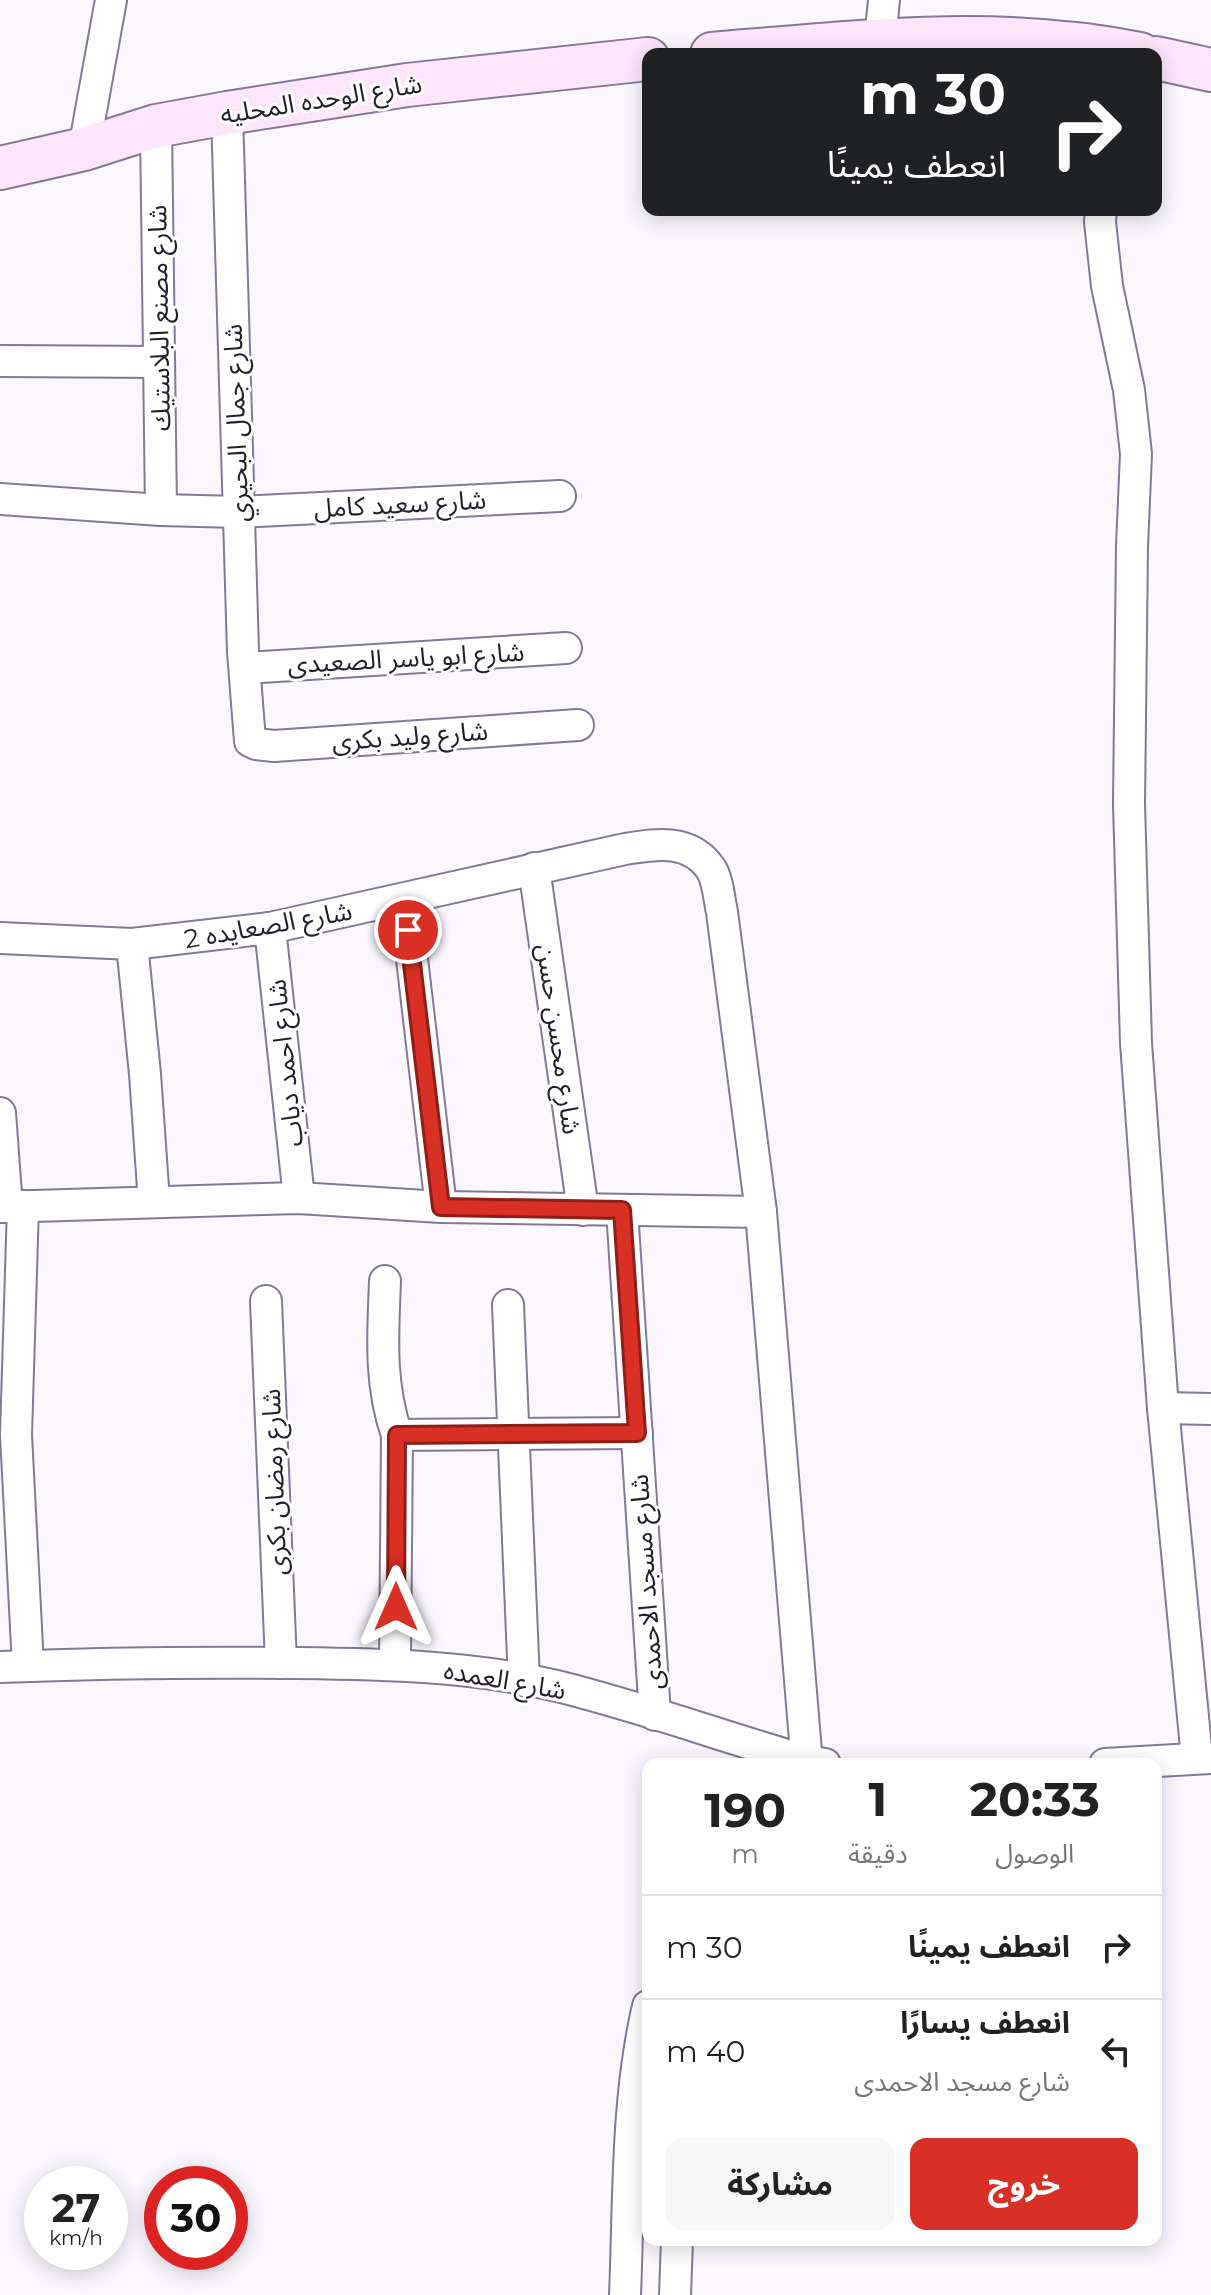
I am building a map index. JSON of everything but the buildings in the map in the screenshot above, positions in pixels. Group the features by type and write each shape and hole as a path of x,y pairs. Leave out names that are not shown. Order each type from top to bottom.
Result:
{"street":[{"path":"84,149 111,0"},
{"path":"742,48 882,20 1100,48"},
{"path":"1162,59 1211,70"},
{"name":"شارع الوحده المحليه","path":"0,168 84,149 156,126 227,113 407,85 642,60"},
{"name":"شارع جمال البحيري","path":"227,113 248,733"},
{"name":"شارع مصنع البلاستيك","path":"156,126 161,510"},
{"path":"1100,216 1107,286 1129,390 1136,454 1130,700 1136,1043 1163,1408 1204,1758 1162,1761"},
{"path":"0,361 159,362"},
{"name":"شارع سعيد كامل","path":"0,499 239,512 560,496"},
{"name":"شارع ابو ياسر الصعيدى","path":"245,668 566,648"},
{"name":"شارع وليد بكرى","path":"248,733 250,741 256,744 274,746 578,725"},
{"name":"شارع الصعايده 2","path":"0,938 132,944 270,928 625,849 662,843 692,850 712,871 722,912 761,1212 814,1758"},
{"name":"شارع محسن حسن","path":"534,868 583,1210"},
{"path":"405,899 441,1207"},
{"name":"شارع احمد دياب","path":"270,928 299,1198"},
{"path":"132,944 154,1202"},
{"path":"0,1113 10,1207 16,1435 14,1667"},
{"path":"10,1207 299,1198 441,1207 761,1212"},
{"name":"شارع مسجد الاحمدى","path":"622,1210 655,1715"},
{"path":"385,1281 384,1383 397,1435 395,1664"},
{"name":"شارع رمضان بكرى","path":"266,1301 281,1663"},
{"path":"508,1305 524,1681"},
{"path":"1163,1408 1211,1409"},
{"path":"397,1435 637,1433"},
{"name":"شارع العمده","path":"14,1667 111,1662 395,1664 464,1671 556,1686 655,1715 765,1757"},
{"path":"625,2295 632,2113 642,2032"},
{"path":"675,2295 677,2246"}],"route":[{"path":"396,1607 397,1435 637,1433 622,1210 441,1207 408,930"}]}
